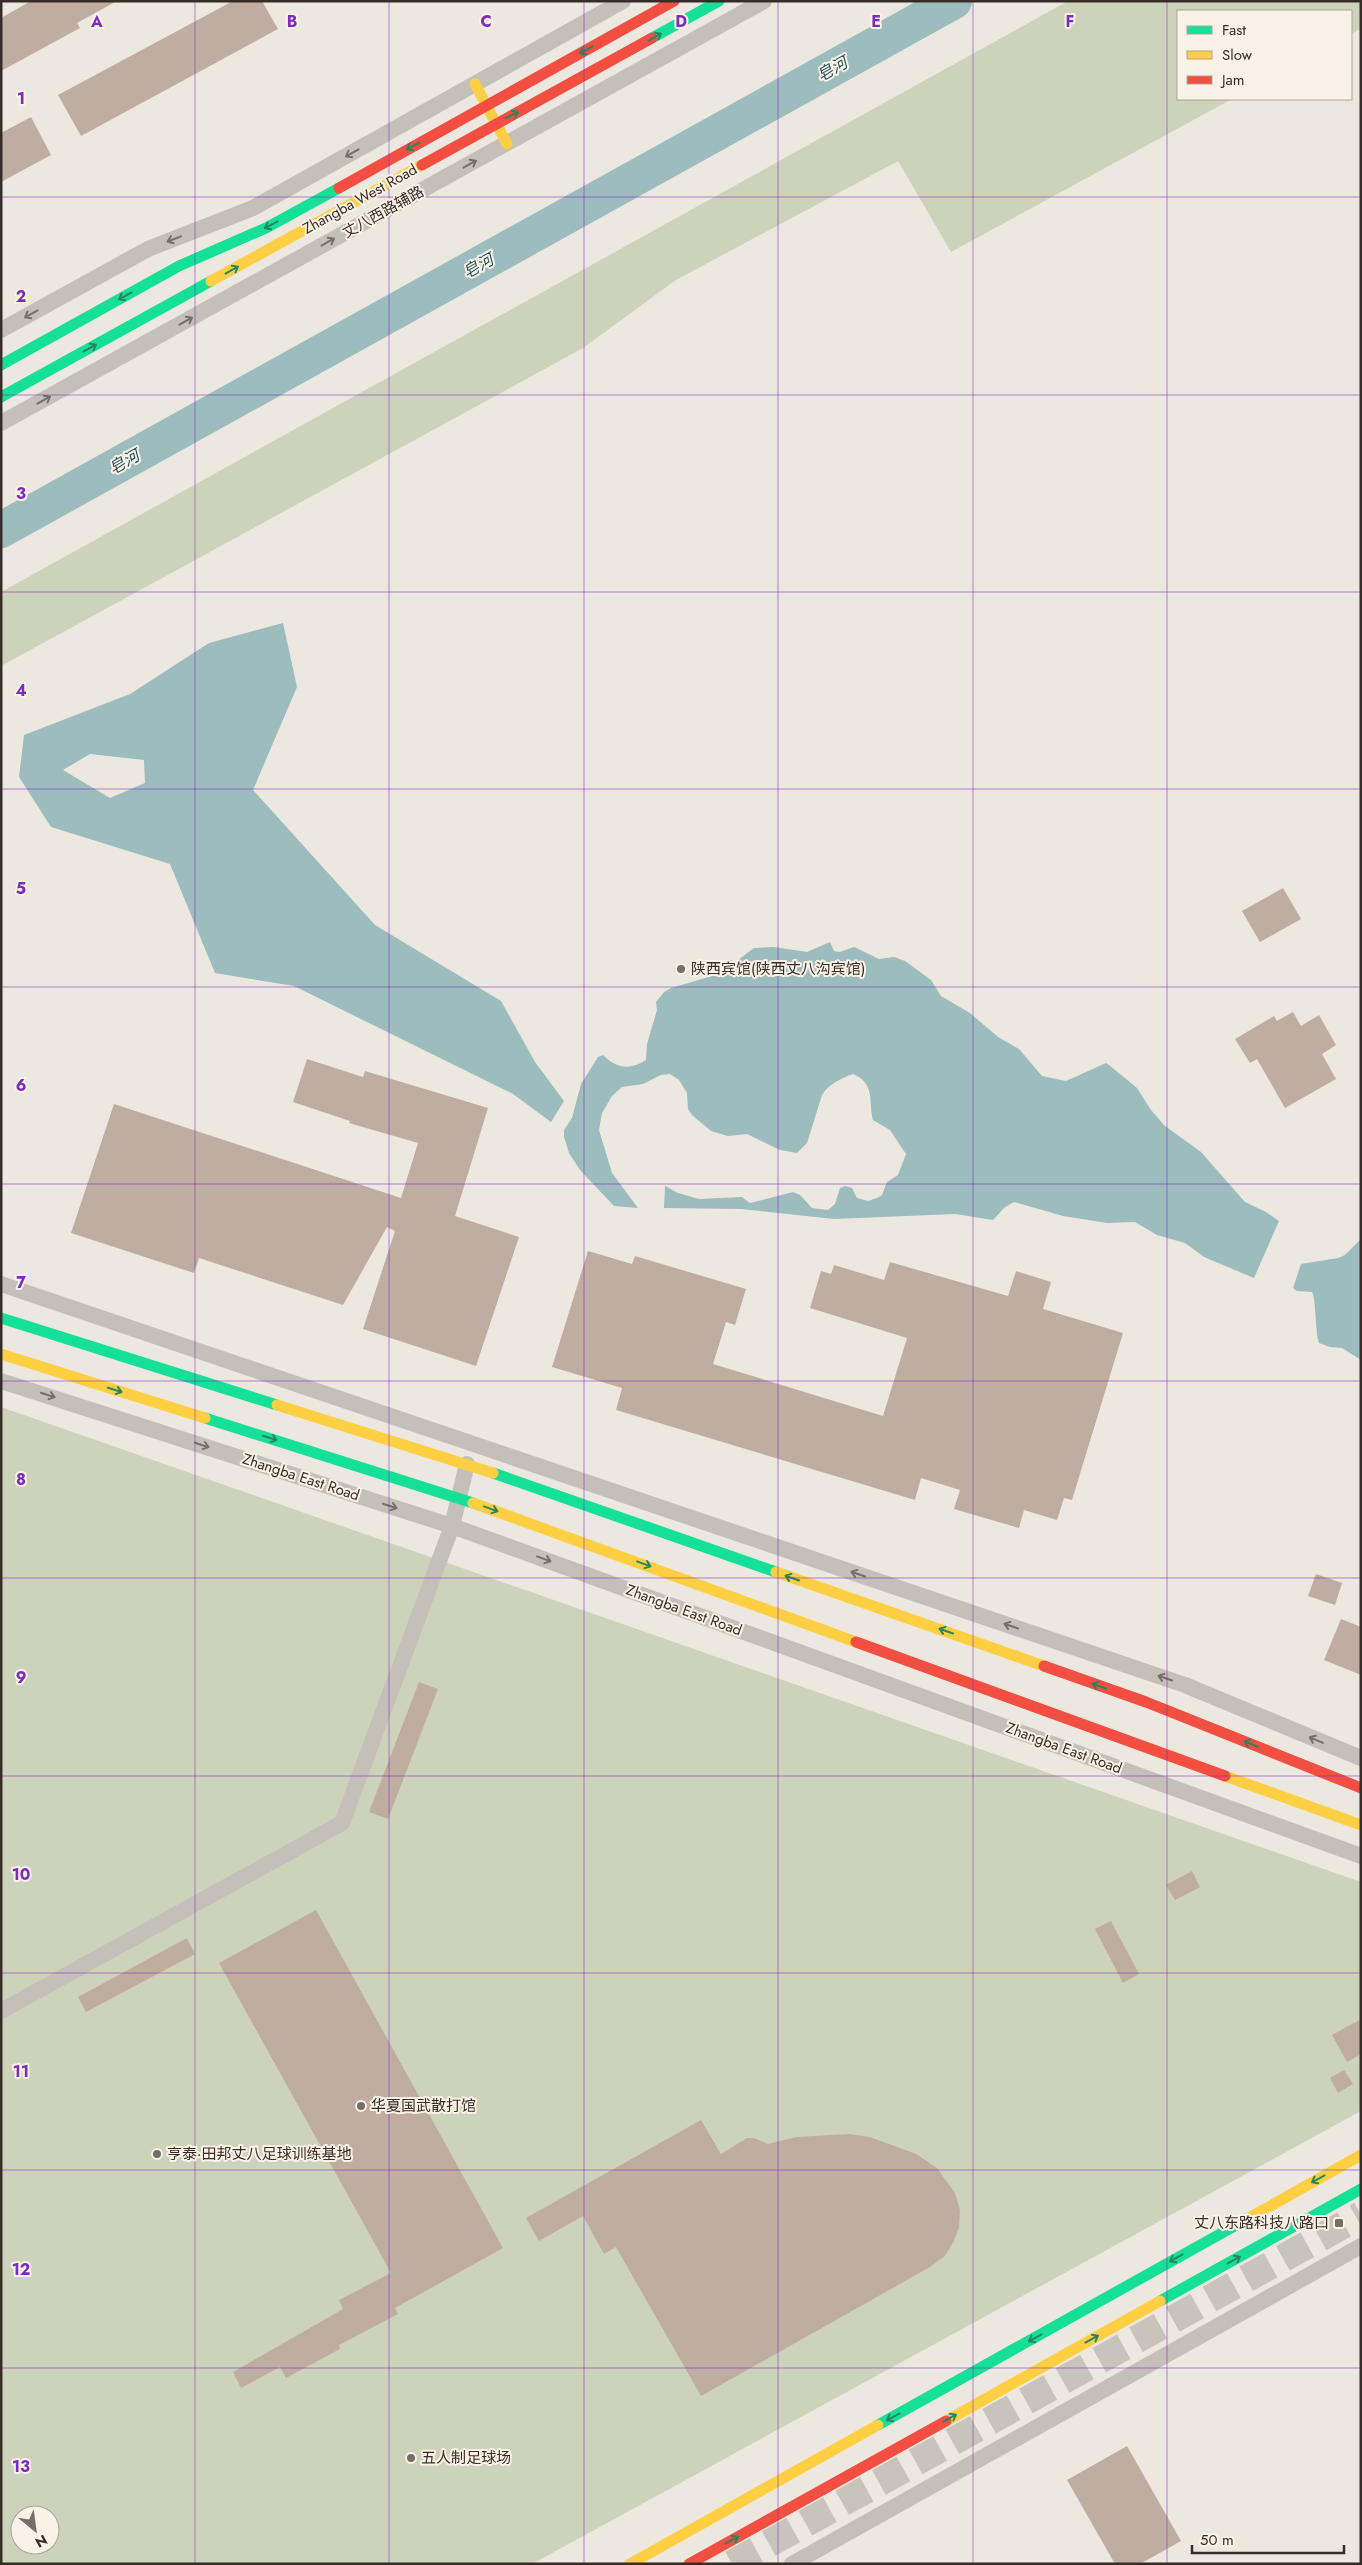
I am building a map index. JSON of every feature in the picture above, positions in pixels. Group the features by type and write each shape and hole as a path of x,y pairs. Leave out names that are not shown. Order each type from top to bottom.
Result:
{"main road":[{"name":"Zhangba West Road","path":"1,365 179,266 266,228 674,1"},
{"name":"Zhangba West Road","path":"1,397 719,1"},
{"path":"475,84 507,144"},
{"path":"1,1318 468,1464 1146,1702 1361,1788"},
{"name":"Zhangba East Road","path":"1,1354 458,1497 1361,1825"},
{"path":"630,2564 1361,2155"},
{"path":"689,2564 1361,2190"}],"street":[{"path":"1,330 148,249 253,208 623,1"},
{"name":"丈八西路辅路","path":"1,423 764,1"},
{"path":"1,1284 1185,1685 1361,1758"},
{"name":"Zhangba East Road","path":"1,1380 452,1526 1361,1856"},
{"path":"1,2011 342,1823 452,1526 468,1464"},
{"path":"792,2564 1361,2246"}],"green space":[{"path":"1068,1 1361,1 1361,29 1352,34 1352,10 1177,10 1177,100 1230,100 951,252 898,161 676,280 583,348 1,666 1,592"},
{"path":"1,1407 1361,1882 1361,2111 532,2564 1,2564"}],"water":[{"path":"283,623 297,687 253,790 375,925 501,1001 535,1062 564,1101 551,1122 513,1094 294,986 215,973 170,864 51,827 19,777 24,735 130,694 209,643","holes":["90,754 144,760 145,783 110,798 63,770"]},
{"path":"830,942 834,951 840,952 854,947 879,959 894,957 905,961 931,980 941,996 970,1013 998,1037 1019,1049 1042,1076 1066,1081 1106,1063 1109,1065 1137,1088 1151,1110 1165,1126 1201,1152 1245,1202 1266,1212 1279,1221 1254,1278 1204,1257 1185,1243 1157,1235 1135,1222 1107,1223 1063,1216 1014,1202 1004,1208 993,1220 955,1214 834,1219 742,1209 664,1208 665,1186 678,1193 699,1199 742,1197 750,1203 793,1192 800,1195 812,1208 828,1210 835,1204 840,1188 845,1186 852,1188 857,1198 868,1201 882,1195 887,1182 898,1175 906,1154 890,1130 873,1120 868,1088 860,1078 853,1074 832,1084 822,1095 807,1143 797,1153 780,1150 747,1134 728,1136 711,1131 692,1115 688,1109 687,1093 679,1080 670,1074 661,1075 643,1084 622,1087 612,1096 602,1113 599,1130 612,1173 638,1208 614,1206 580,1170 569,1153 564,1137 564,1130 572,1118 581,1084 598,1057 603,1055 613,1063 629,1067 646,1060 647,1044 657,1010 656,1002 664,992 671,988 719,974 754,948 774,947 807,952"},
{"path":"1361,1239 1361,1360 1342,1348 1330,1347 1319,1343 1312,1292 1297,1291 1293,1288 1301,1264 1338,1258 1345,1255"}],"building":[{"path":"31,1 117,1 77,23 80,28 1,71 1,18"},
{"path":"233,1 262,1 278,29 81,136 58,95"},
{"path":"31,117 51,155 1,182 1,133"},
{"path":"1283,888 1301,919 1260,942 1242,911"},
{"path":"1293,1012 1301,1026 1319,1015 1336,1045 1322,1054 1336,1079 1285,1108 1257,1059 1250,1063 1235,1039 1274,1016 1277,1021"},
{"path":"307,1059 363,1077 365,1071 488,1108 455,1216 519,1237 476,1366 363,1329 395,1231 387,1227 343,1305 199,1258 194,1273 71,1233 114,1104 401,1198 418,1143 349,1123 350,1121 293,1102"},
{"path":"588,1251 632,1264 635,1256 746,1289 735,1325 726,1322 713,1364 883,1416 907,1338 810,1308 821,1271 831,1274 834,1265 884,1280 890,1262 1008,1296 1016,1271 1051,1282 1043,1309 1123,1333 1072,1500 1064,1498 1057,1520 1024,1510 1019,1528 954,1509 960,1490 921,1478 915,1500 616,1410 622,1388 552,1367"},
{"path":"1316,1574 1342,1583 1335,1605 1308,1596"},
{"path":"1341,1619 1361,1627 1361,1675 1324,1660"},
{"path":"419,1682 438,1689 388,1819 369,1812"},
{"path":"1192,1871 1200,1887 1175,1900 1166,1885"},
{"name":"华夏国武散打馆","path":"316,1910 503,2248 395,2308 398,2314 339,2345 340,2349 286,2378 280,2367 241,2388 233,2372 343,2309 339,2300 391,2273 219,1963"},
{"path":"1111,1921 1139,1974 1123,1983 1095,1929"},
{"path":"187,1938 195,1954 86,2012 78,1997"},
{"path":"1361,2019 1361,2054 1347,2062 1332,2035"},
{"path":"1344,2070 1353,2084 1338,2093 1330,2078"},
{"path":"701,2120 721,2154 747,2138 754,2138 768,2144 796,2137 850,2134 870,2137 916,2154 937,2168 955,2193 960,2210 959,2227 954,2241 945,2256 930,2267 701,2396 616,2247 604,2254 583,2216 539,2241 526,2218"},
{"path":"1127,2446 1181,2541 1140,2564 1115,2564 1067,2480"}],"waterway":[{"name":"皂河","path":"1,530 954,1"}],"tunnel":[{"path":"732,2564 1361,2215"}],"traffic: fast":[{"path":"652,38 719,1"},
{"path":"1,365 179,266 266,228 339,188"},
{"path":"1,397 211,281"},
{"path":"1,1318 277,1405"},
{"path":"205,1418 473,1503"},
{"path":"493,1473 776,1572"},
{"path":"1160,2301 1361,2189"},
{"path":"878,2425 1247,2219"}],"traffic: slow":[{"path":"475,84 507,144"},
{"path":"211,281 422,165"},
{"path":"1,1354 205,1418"},
{"path":"277,1405 493,1473"},
{"path":"473,1503 856,1642"},
{"path":"776,1572 1044,1666"},
{"path":"1225,1776 1361,1825"},
{"path":"1247,2219 1361,2155"},
{"path":"946,2421 1160,2301"},
{"path":"630,2564 878,2425"}],"traffic: jam":[{"path":"339,188 674,1"},
{"path":"422,165 652,38"},
{"path":"856,1642 1225,1776"},
{"path":"1044,1666 1146,1702 1361,1788"},
{"path":"689,2564 946,2421"}],"place":[{"name":"陕西宾馆(陕西丈八沟宾馆)","path":"681,969"},
{"name":"华夏国武散打馆","path":"361,2106"},
{"name":"亨泰·田邦丈八足球训练基地","path":"157,2154"},
{"name":"丈八东路科技八路口","path":"1339,2223"},
{"name":"五人制足球场","path":"411,2458"}]}
